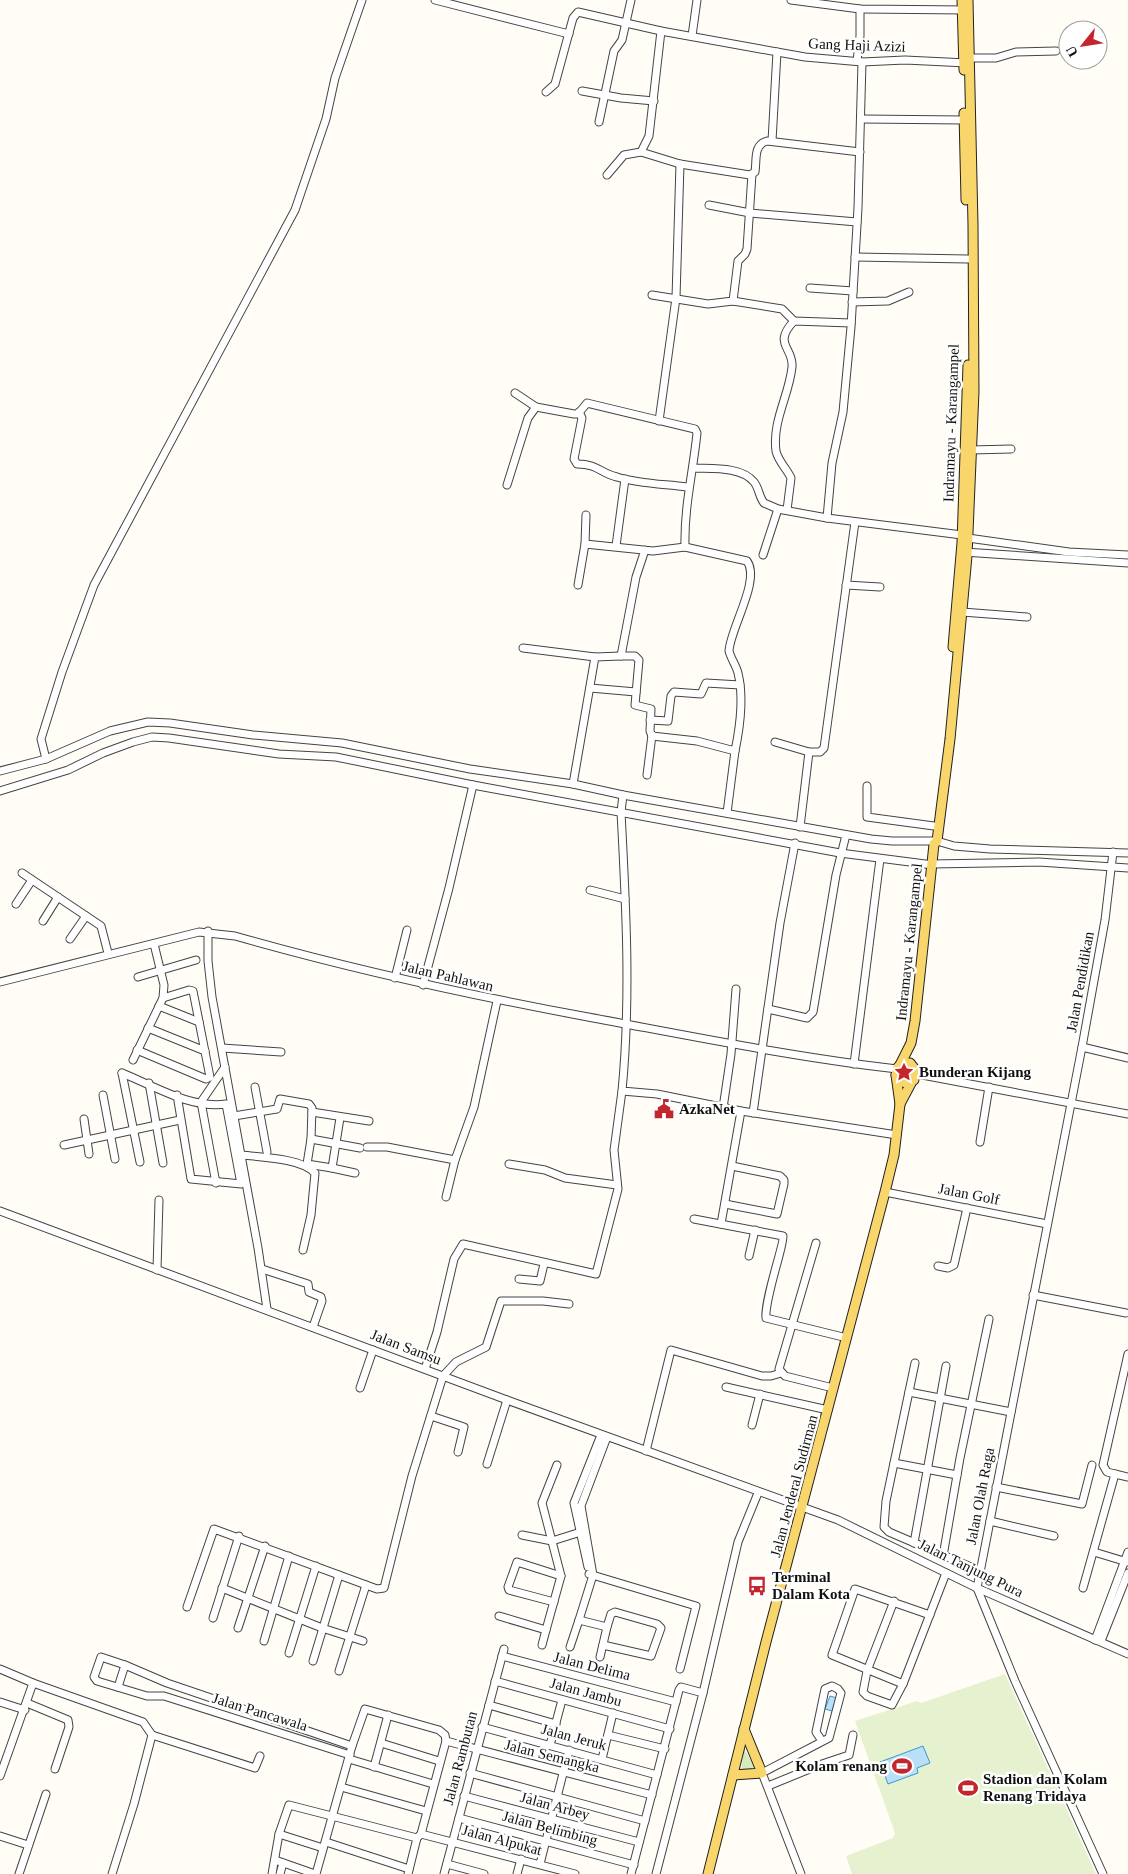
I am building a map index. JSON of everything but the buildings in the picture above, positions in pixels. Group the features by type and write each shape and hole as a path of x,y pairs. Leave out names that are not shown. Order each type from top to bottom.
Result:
{"main road":[{"name":"Indramayu - Karangampel","path":"911,1043 962,612 970,257 968,61 965,10 962,0"},
{"name":"Indramayu - Karangampel","path":"965,10 968,0"},
{"name":"Indramayu - Karangampel","path":"968,61 964,120 968,138"},
{"path":"965,544 974,391 970,257"},
{"name":"Indramayu - Karangampel","path":"935,843 934,826 965,544"},
{"path":"900,1104 898,1070 911,1043"},
{"path":"900,1104 916,1074 911,1043"},
{"path":"898,1070 910,1063 916,1074"},
{"path":"898,1070 904,1083 916,1074"},
{"name":"Jalan Jenderal Sudirman","path":"708,1874 744,1728 885,1192 900,1104"},
{"path":"733,1775 762,1773 744,1728"}],"street":[{"path":"46,758 40,739 94,585 295,210 326,119 335,78 362,0"},
{"path":"435,0 569,34 555,84 546,92"},
{"path":"599,122 614,51 621,42 631,0"},
{"path":"692,36 698,0"},
{"path":"791,0 860,9 965,10"},
{"path":"827,518 832,463 844,407 858,222 861,119 860,9"},
{"name":"Gang Haji Azizi","path":"569,34 575,15 578,12 661,31 805,57 860,61 968,61 996,58 1016,52 1056,51"},
{"path":"641,152 649,136 661,31"},
{"path":"772,141 777,52"},
{"path":"582,91 654,101"},
{"path":"861,119 964,120"},
{"path":"733,301 738,261 746,252 752,174 755,172 758,146 764,142 772,141 860,152"},
{"path":"607,175 624,155 641,152 680,164 752,174"},
{"path":"659,421 676,298 680,164"},
{"path":"709,205 750,212 858,222"},
{"path":"855,258 970,257"},
{"path":"810,288 853,291"},
{"path":"852,302 888,301 909,292"},
{"path":"652,295 708,304 733,301 782,309 794,321 851,323"},
{"path":"787,510 791,478 778,458 776,449 780,406 792,364 785,347 784,337 786,329 794,321"},
{"path":"515,392 536,407 574,414 579,412 587,403 696,430 693,468 688,487 685,547"},
{"path":"507,485 528,418 536,407"},
{"path":"579,412 582,418 575,462 595,465 614,477 688,487"},
{"path":"971,450 1011,449"},
{"path":"693,468 720,469 746,474 756,484 764,503 778,509 965,544 1128,563"},
{"path":"616,546 625,479"},
{"path":"763,555 778,509"},
{"path":"578,584 586,544 586,516"},
{"path":"775,742 809,752 820,752 824,748 855,522"},
{"path":"586,544 662,551 685,547 742,559 749,564 744,604 729,646 740,685 740,716 727,813"},
{"path":"965,544 1128,555"},
{"path":"621,656 636,577 645,550"},
{"path":"846,585 880,587"},
{"path":"962,612 1027,617"},
{"path":"523,648 595,657 635,656 640,660 635,706 650,709 652,735 647,775"},
{"path":"572,784 595,657"},
{"path":"650,720 667,721 671,696 674,692 701,694 706,683 740,685"},
{"path":"590,688 636,692"},
{"path":"0,771 46,758 110,731 148,722 170,723 253,735 342,743 470,770 572,784 623,797 756,817 845,836 1113,859 1128,868"},
{"path":"652,735 697,741 735,751"},
{"path":"0,791 48,777 102,753 152,738 187,740 279,754 336,757 473,785 880,859 932,864 1039,862 1113,859 1128,853"},
{"path":"800,827 809,752"},
{"path":"423,985 449,888 473,785"},
{"path":"867,786 867,817 934,826"},
{"path":"425,1369 437,1332 454,1259 462,1246 466,1244 544,1264 596,1274 617,1186 614,1150 628,1025 628,921 625,899 621,811 623,797"},
{"path":"768,1009 805,1018 809,1017 813,1012 845,836"},
{"path":"753,1113 780,923 795,844"},
{"path":"854,1064 880,859"},
{"name":"Jalan Pendidikan","path":"1070,1103 1082,1048 1113,859"},
{"path":"22,873 103,929 108,953"},
{"path":"16,904 32,880"},
{"path":"590,890 625,899"},
{"path":"43,921 58,897"},
{"path":"70,939 86,916"},
{"path":"395,978 407,930"},
{"path":"208,931 208,961 212,997 262,1268 267,1309"},
{"name":"Jalan Pahlawan","path":"0,982 108,953 208,931 235,936 423,985 497,1001 732,1044 898,1070"},
{"path":"133,1060 163,998 164,985 154,944"},
{"path":"138,977 196,960"},
{"path":"723,1108 732,1044 736,989"},
{"path":"137,1050 208,1079 210,1077 194,993 192,990 163,998"},
{"path":"446,1197 455,1160 472,1114 497,1001"},
{"path":"159,1006 199,1022"},
{"path":"148,1028 205,1051"},
{"path":"222,1048 281,1052"},
{"path":"1082,1048 1128,1058"},
{"path":"216,1183 201,1102 225,1067"},
{"path":"140,1162 122,1073 177,1095 190,1101 201,1102 211,1106 226,1104 241,1184 191,1179 177,1095"},
{"path":"916,1074 1128,1114"},
{"path":"149,1084 163,1163"},
{"path":"255,1087 267,1152"},
{"path":"980,1142 989,1088"},
{"path":"622,1092 657,1094 740,1111 896,1135"},
{"path":"103,1095 115,1159"},
{"path":"234,1116 277,1109 279,1100 282,1099 310,1104 312,1112 311,1139 307,1164 355,1174"},
{"name":"Jalan Olah Raga","path":"977,1588 1070,1103"},
{"path":"721,1224 740,1111"},
{"path":"312,1112 340,1118 369,1121"},
{"path":"332,1168 340,1118"},
{"path":"84,1119 90,1154"},
{"path":"64,1145 180,1120"},
{"path":"311,1139 364,1148 387,1147 455,1160"},
{"path":"241,1155 274,1158 306,1167 315,1173 311,1215 302,1250"},
{"path":"509,1164 545,1170 565,1178 617,1186"},
{"path":"725,1204 777,1214 784,1184 780,1176 732,1166"},
{"name":"Jalan Golf","path":"885,1192 1047,1224"},
{"path":"157,1270 160,1200"},
{"path":"938,1266 948,1268 954,1265 967,1208"},
{"name":"Jalan Samsu","path":"0,1211 267,1309 646,1452 803,1507"},
{"path":"694,1219 776,1233 785,1238 776,1262 765,1315 768,1319 848,1338"},
{"path":"749,1256 755,1230"},
{"path":"781,1373 780,1365 816,1243"},
{"path":"519,1279 540,1281 544,1264"},
{"path":"262,1268 308,1284 309,1292 321,1297 322,1301 313,1327"},
{"path":"1033,1296 1126,1313"},
{"path":"188,1607 212,1530 216,1529 381,1589 386,1585 412,1476 443,1376 456,1362 486,1347 499,1301 543,1301 568,1304"},
{"path":"943,1556 957,1475 989,1319"},
{"path":"360,1388 374,1350"},
{"path":"646,1452 671,1350 762,1376 781,1373 834,1388"},
{"path":"1128,1354 1104,1465 1107,1472 1128,1476"},
{"path":"915,1363 886,1501 884,1527 888,1532 980,1571"},
{"path":"914,1543 946,1366"},
{"path":"726,1387 828,1410"},
{"path":"909,1392 1011,1412"},
{"path":"752,1426 760,1394"},
{"path":"487,1464 507,1400"},
{"path":"431,1416 464,1427 458,1452"},
{"path":"570,1647 580,1620 591,1576 580,1506 587,1479 604,1436"},
{"path":"894,1463 957,1475"},
{"path":"542,1644 561,1576 542,1503 557,1465"},
{"path":"996,1487 1082,1504 1092,1465"},
{"path":"1083,1588 1115,1474"},
{"path":"656,1874 703,1693 738,1542 758,1492"},
{"name":"Jalan Tanjung Pura","path":"803,1507 871,1534 977,1588 1128,1654"},
{"path":"990,1521 1054,1536"},
{"path":"522,1535 552,1541 584,1532"},
{"path":"213,1618 238,1536"},
{"path":"238,1628 265,1546"},
{"path":"1094,1552 1126,1562"},
{"path":"1098,1640 1128,1552"},
{"path":"264,1641 289,1556"},
{"path":"554,1602 509,1590 508,1587 516,1562 561,1576"},
{"path":"289,1653 316,1566"},
{"path":"894,1601 867,1671 863,1692 867,1696 894,1705 946,1573"},
{"path":"1098,1640 1128,1573"},
{"path":"312,1662 339,1575"},
{"path":"591,1576 696,1606 680,1669"},
{"path":"339,1671 366,1585"},
{"path":"222,1588 322,1628 363,1641"},
{"path":"977,1588 1015,1680 1104,1874"},
{"path":"903,1684 867,1671 832,1655 855,1589 930,1615"},
{"path":"600,1657 603,1644 607,1627 611,1614 615,1612 656,1624 661,1628 651,1656 603,1644"},
{"path":"499,1616 546,1630"},
{"path":"580,1620 607,1627"},
{"name":"Jalan Rambutan","path":"444,1874 503,1653"},
{"name":"Jalan Delima","path":"503,1653 676,1702"},
{"name":"Jalan Pancawala","path":"125,1665 103,1657 99,1659 94,1675 95,1679 146,1696 163,1697 240,1720 374,1767 433,1784"},
{"path":"118,1687 125,1665 167,1683 352,1746 334,1816 316,1874 275,1860"},
{"path":"0,1669 33,1683 143,1722 152,1735 254,1768 260,1756"},
{"name":"Jalan Jambu","path":"495,1681 670,1729"},
{"path":"0,1776 33,1683"},
{"path":"163,1697 167,1683"},
{"path":"801,1874 762,1773 829,1738 832,1733 841,1693 832,1686 825,1689 816,1732 822,1741"},
{"path":"632,1874 644,1821 665,1749 680,1687 703,1693"},
{"path":"550,1745 562,1700"},
{"path":"0,1702 26,1706 68,1720 69,1727 55,1769"},
{"path":"489,1705 556,1724"},
{"path":"240,1720 243,1709"},
{"name":"Jalan Semangka","path":"352,1746 365,1709 439,1730 445,1738 476,1750 652,1795"},
{"path":"602,1759 613,1713"},
{"path":"374,1767 388,1715"},
{"name":"Jalan Jeruk","path":"482,1727 657,1775"},
{"path":"112,1874 143,1773 152,1735"},
{"path":"608,1735 665,1749"},
{"path":"768,1786 849,1755 853,1735"},
{"path":"272,1874 279,1834 325,1845 408,1872 445,1738"},
{"path":"381,1743 439,1761"},
{"path":"540,1864 569,1750"},
{"path":"470,1773 644,1821"},
{"path":"341,1787 426,1812"},
{"path":"19,1874 46,1794"},
{"name":"Jalan Arbey","path":"464,1796 640,1842"},
{"name":"Jalan Alpukat","path":"279,1834 290,1805 419,1836 453,1842 570,1873"},
{"name":"Jalan Belimbing","path":"458,1818 634,1865"},
{"path":"0,1836 28,1845"},
{"path":"517,1874 521,1859"},
{"path":"280,1874 283,1863"},
{"path":"447,1864 484,1874"}],"green space":[{"name":"Stadion dan Kolam Renang Tridaya","path":"1005,1674 1096,1874 852,1874 846,1856 893,1838 895,1833 855,1721 917,1701 921,1703"},
{"path":"744,1748 754,1767 752,1770 741,1771"}],"water":[{"path":"830,1696 837,1698 832,1711 825,1709"},
{"name":"Kolam renang","path":"923,1746 930,1763 917,1768 918,1773 888,1784 880,1762"}],"place":[{"name":"Bunderan Kijang","path":"904,1072"},
{"name":"AzkaNet","path":"664,1109"},
{"name":"Terminal Dalam Kota","path":"757,1586"},
{"name":"Kolam renang","path":"902,1766"},
{"name":"Stadion dan Kolam Renang Tridaya","path":"968,1788"}]}
